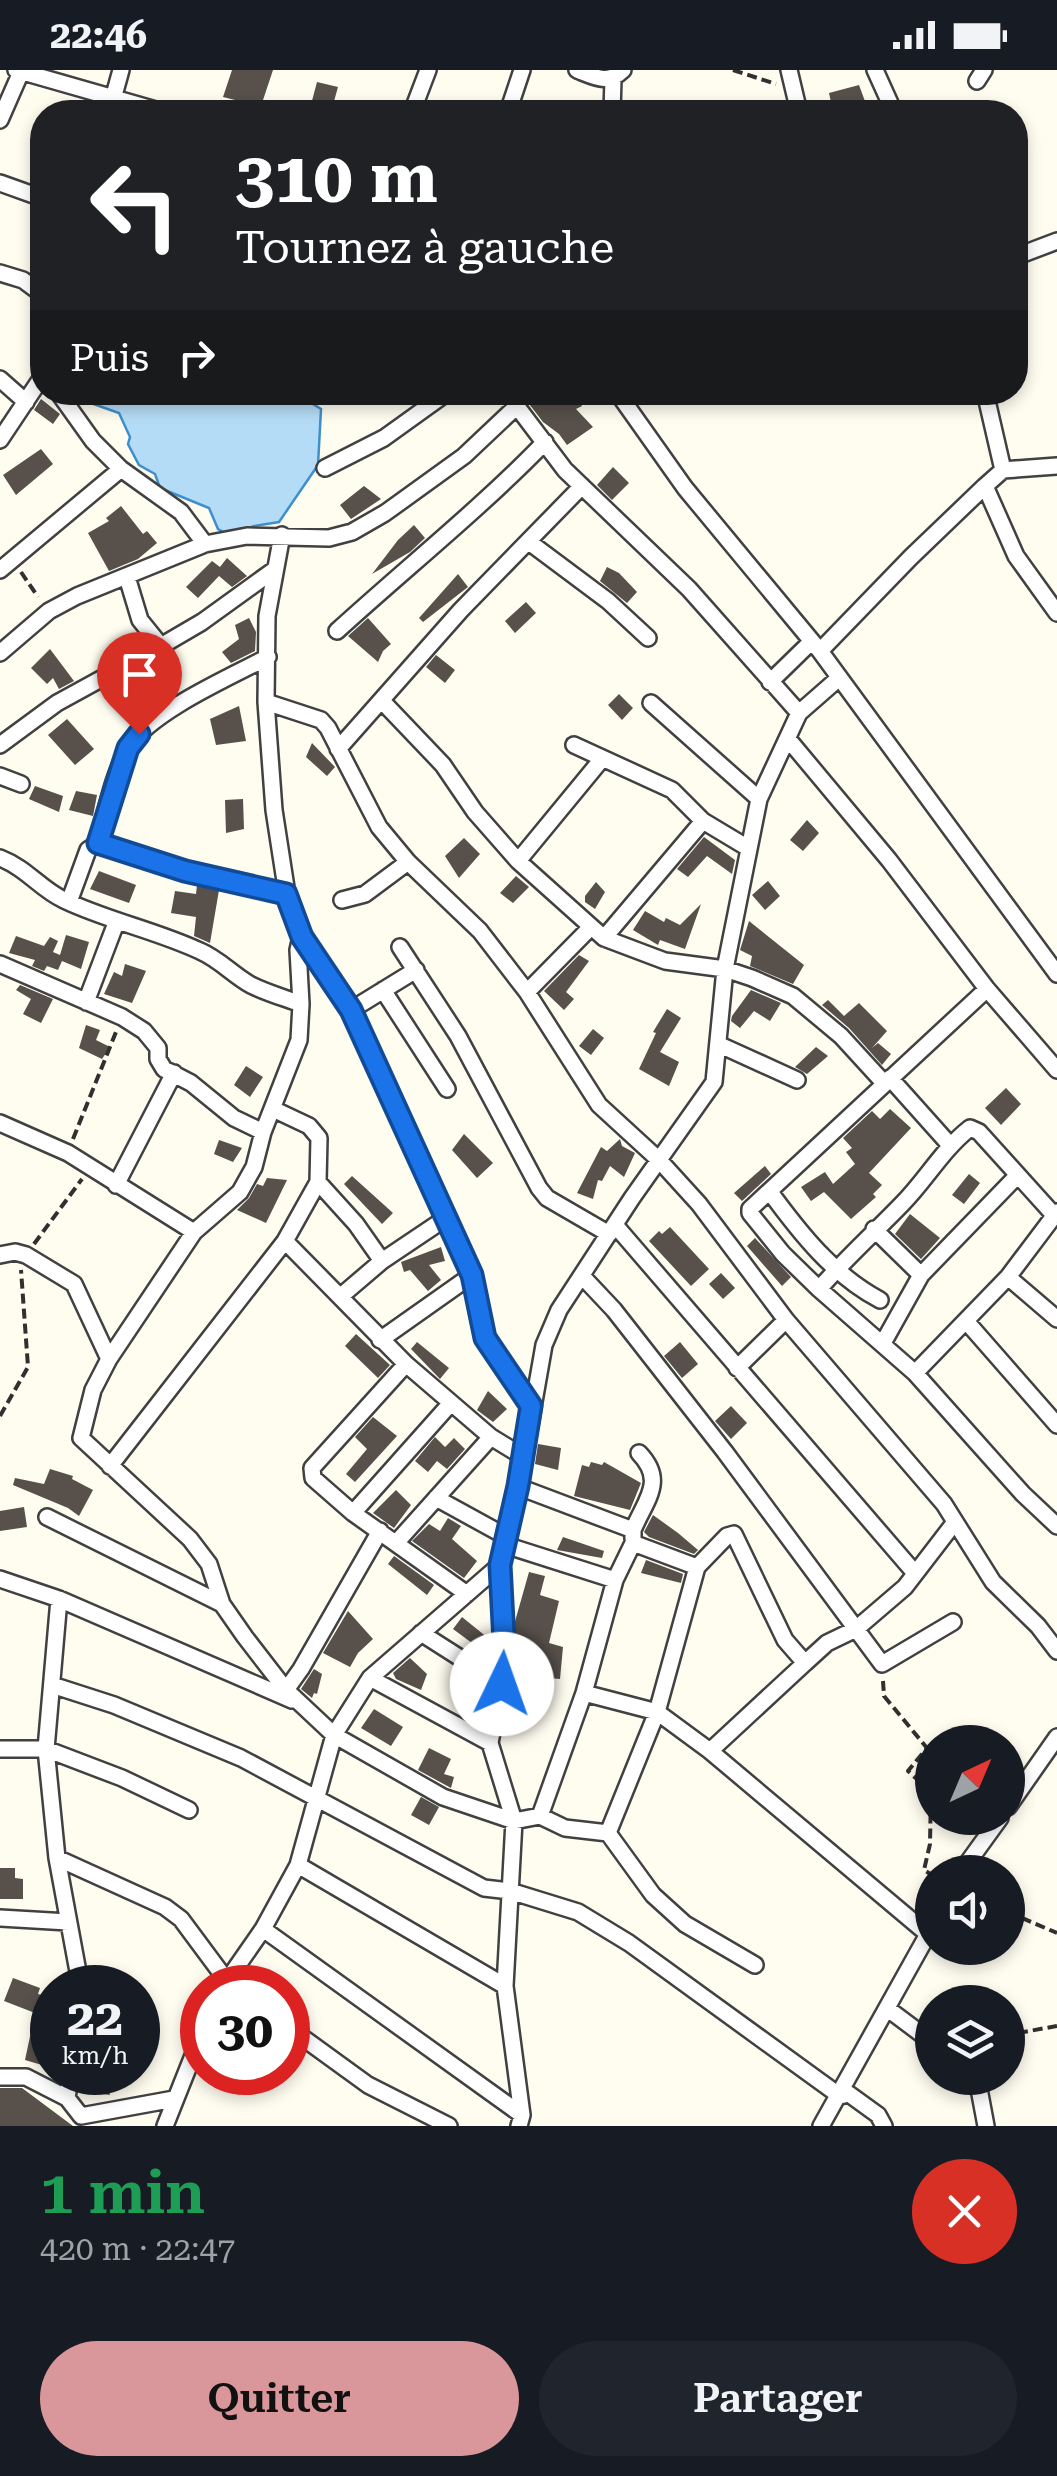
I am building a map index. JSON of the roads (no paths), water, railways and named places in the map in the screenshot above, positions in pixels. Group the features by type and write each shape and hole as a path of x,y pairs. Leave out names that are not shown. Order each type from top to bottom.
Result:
{"street":[{"path":"113,99 121,70"},
{"path":"417,100 428,70"},
{"path":"512,100 522,70"},
{"path":"577,70 604,80 618,74"},
{"path":"789,70 795,100"},
{"path":"875,70 889,100"},
{"path":"0,120 18,71 117,100"},
{"path":"614,100 618,74"},
{"path":"0,183 30,194"},
{"path":"1028,252 1057,241"},
{"path":"0,273 30,286"},
{"path":"0,379 26,402"},
{"path":"0,440 30,396"},
{"path":"68,405 94,441 122,469 181,512 205,544"},
{"path":"325,468 384,438 430,405"},
{"path":"0,653 49,612 90,590 205,544 247,536 329,538 352,532 464,456 507,405"},
{"path":"517,405 582,486 689,590 799,712"},
{"path":"627,405 685,488 816,646 1057,974"},
{"path":"988,405 1004,470"},
{"path":"337,631 498,489 545,442"},
{"path":"770,682 816,646 1004,470 1057,466"},
{"path":"0,570 122,469"},
{"path":"338,750 461,610 582,486"},
{"path":"986,486 1016,556 1057,613"},
{"path":"282,535 267,616 266,702 274,810 286,894 302,937 351,1010 472,1275 485,1338 531,1406"},
{"path":"529,542 608,600 648,638"},
{"path":"0,745 56,703 202,622 274,570"},
{"path":"127,577 140,620 161,646"},
{"path":"68,902 88,850 98,843 128,748 139,734 157,718 268,657"},
{"path":"520,2120 505,1986 514,1820 490,1742 502,1684 500,1565 544,1345 559,1310 714,1082 724,970 759,799 799,712 839,678"},
{"path":"382,701 442,764 475,812 518,862 597,933 665,961 752,978 803,1003 950,1144"},
{"path":"266,702 321,720 335,738 378,827 408,862 480,931 528,992 599,1105 659,1160 698,1204 786,1320 944,1504 993,1582 1038,1626 1057,1651"},
{"path":"652,704 759,799"},
{"path":"788,739 890,860 987,989 1057,1070"},
{"path":"574,746 672,790 704,822 748,848"},
{"path":"518,862 602,759"},
{"path":"0,776 20,784"},
{"path":"528,992 597,933 704,822"},
{"path":"98,843 185,871 286,894"},
{"path":"0,858 26,870 52,894 68,902 116,923 162,935 203,952 251,984 301,1004"},
{"path":"342,900 364,894 408,862"},
{"path":"86,1002 116,923"},
{"path":"302,937 298,950 299,1040 254,1167 240,1192 194,1232 109,1358 93,1390 81,1438 190,1539 209,1564 222,1604 286,1690 334,1735 443,1797 514,1820 540,1816 565,1828 608,1833 653,1895 685,1924 754,1965"},
{"path":"400,947 458,1036 547,1198 612,1229 914,1572"},
{"path":"0,964 122,1017 152,1038 160,1064 234,1118 264,1132"},
{"path":"351,1010 416,970"},
{"path":"987,989 750,1209 751,1218 819,1289 915,1372 1022,1494 1057,1526"},
{"path":"383,990 447,1089"},
{"path":"720,1045 797,1080"},
{"path":"116,1184 174,1073"},
{"path":"110,1466 285,1241 318,1182 319,1138 309,1126 273,1109"},
{"path":"0,1123 68,1153 194,1232"},
{"path":"819,1289 903,1203 950,1144 974,1128 1016,1177 1056,1214 1008,1277 915,1372"},
{"path":"883,1344 921,1275 1016,1177"},
{"path":"318,1182 356,1224 382,1261"},
{"path":"770,1192 836,1270 880,1300"},
{"path":"341,1296 382,1261 446,1218"},
{"path":"874,1229 921,1275"},
{"path":"285,1241 406,1364 492,1437 522,1456"},
{"path":"0,1255 26,1255 74,1284 109,1358"},
{"path":"380,1340 472,1275"},
{"path":"582,1276 614,1310 725,1452 882,1664 954,1622"},
{"path":"1008,1277 1057,1320"},
{"path":"737,1368 786,1320"},
{"path":"966,1321 1057,1425"},
{"path":"406,1364 312,1468 312,1478 353,1514 467,1594"},
{"path":"353,1514 451,1403"},
{"path":"396,1543 492,1437"},
{"path":"540,1816 584,1693 615,1580 655,1478 652,1466 639,1453"},
{"path":"518,1486 697,1567"},
{"path":"436,1498 506,1541 615,1580"},
{"path":"48,1517 222,1604"},
{"path":"710,1751 827,1643 856,1629 905,1587 955,1522"},
{"path":"286,1690 302,1669 380,1532"},
{"path":"608,1833 656,1712 697,1567 727,1536 734,1534 785,1640 804,1663"},
{"path":"240,1965 298,1865 334,1735 370,1678 500,1565"},
{"path":"0,1578 58,1598 302,1704"},
{"path":"58,1598 46,1749 57,1858 76,1965"},
{"path":"421,1633 502,1684"},
{"path":"370,1678 490,1742"},
{"path":"52,1685 190,1735 317,1796 484,1888 510,1890 578,1912 629,1943 840,2096 849,2094 878,2115 884,2126"},
{"path":"584,1693 656,1712 710,1751 915,1918"},
{"path":"1025,1783 1057,1737"},
{"path":"0,1749 46,1749 122,1778 189,1810"},
{"path":"57,1858 165,1906 180,1919 213,1965"},
{"path":"298,1865 505,1986"},
{"path":"0,1918 68,1922"},
{"path":"263,1929 520,2120"},
{"path":"821,2126 915,1960"},
{"path":"888,2009 915,2029"},
{"path":"310,2042 368,2085 449,2126"},
{"path":"0,2077 26,2077 67,2098"},
{"path":"164,2126 180,2085"},
{"path":"67,2095 77,2121 174,2099"},
{"path":"981,2095 986,2126"}],"water":[{"path":"96,405 314,405 321,409 318,465 279,522 254,526 231,536 218,529 209,508 160,488 155,474 139,465 119,413"}]}
